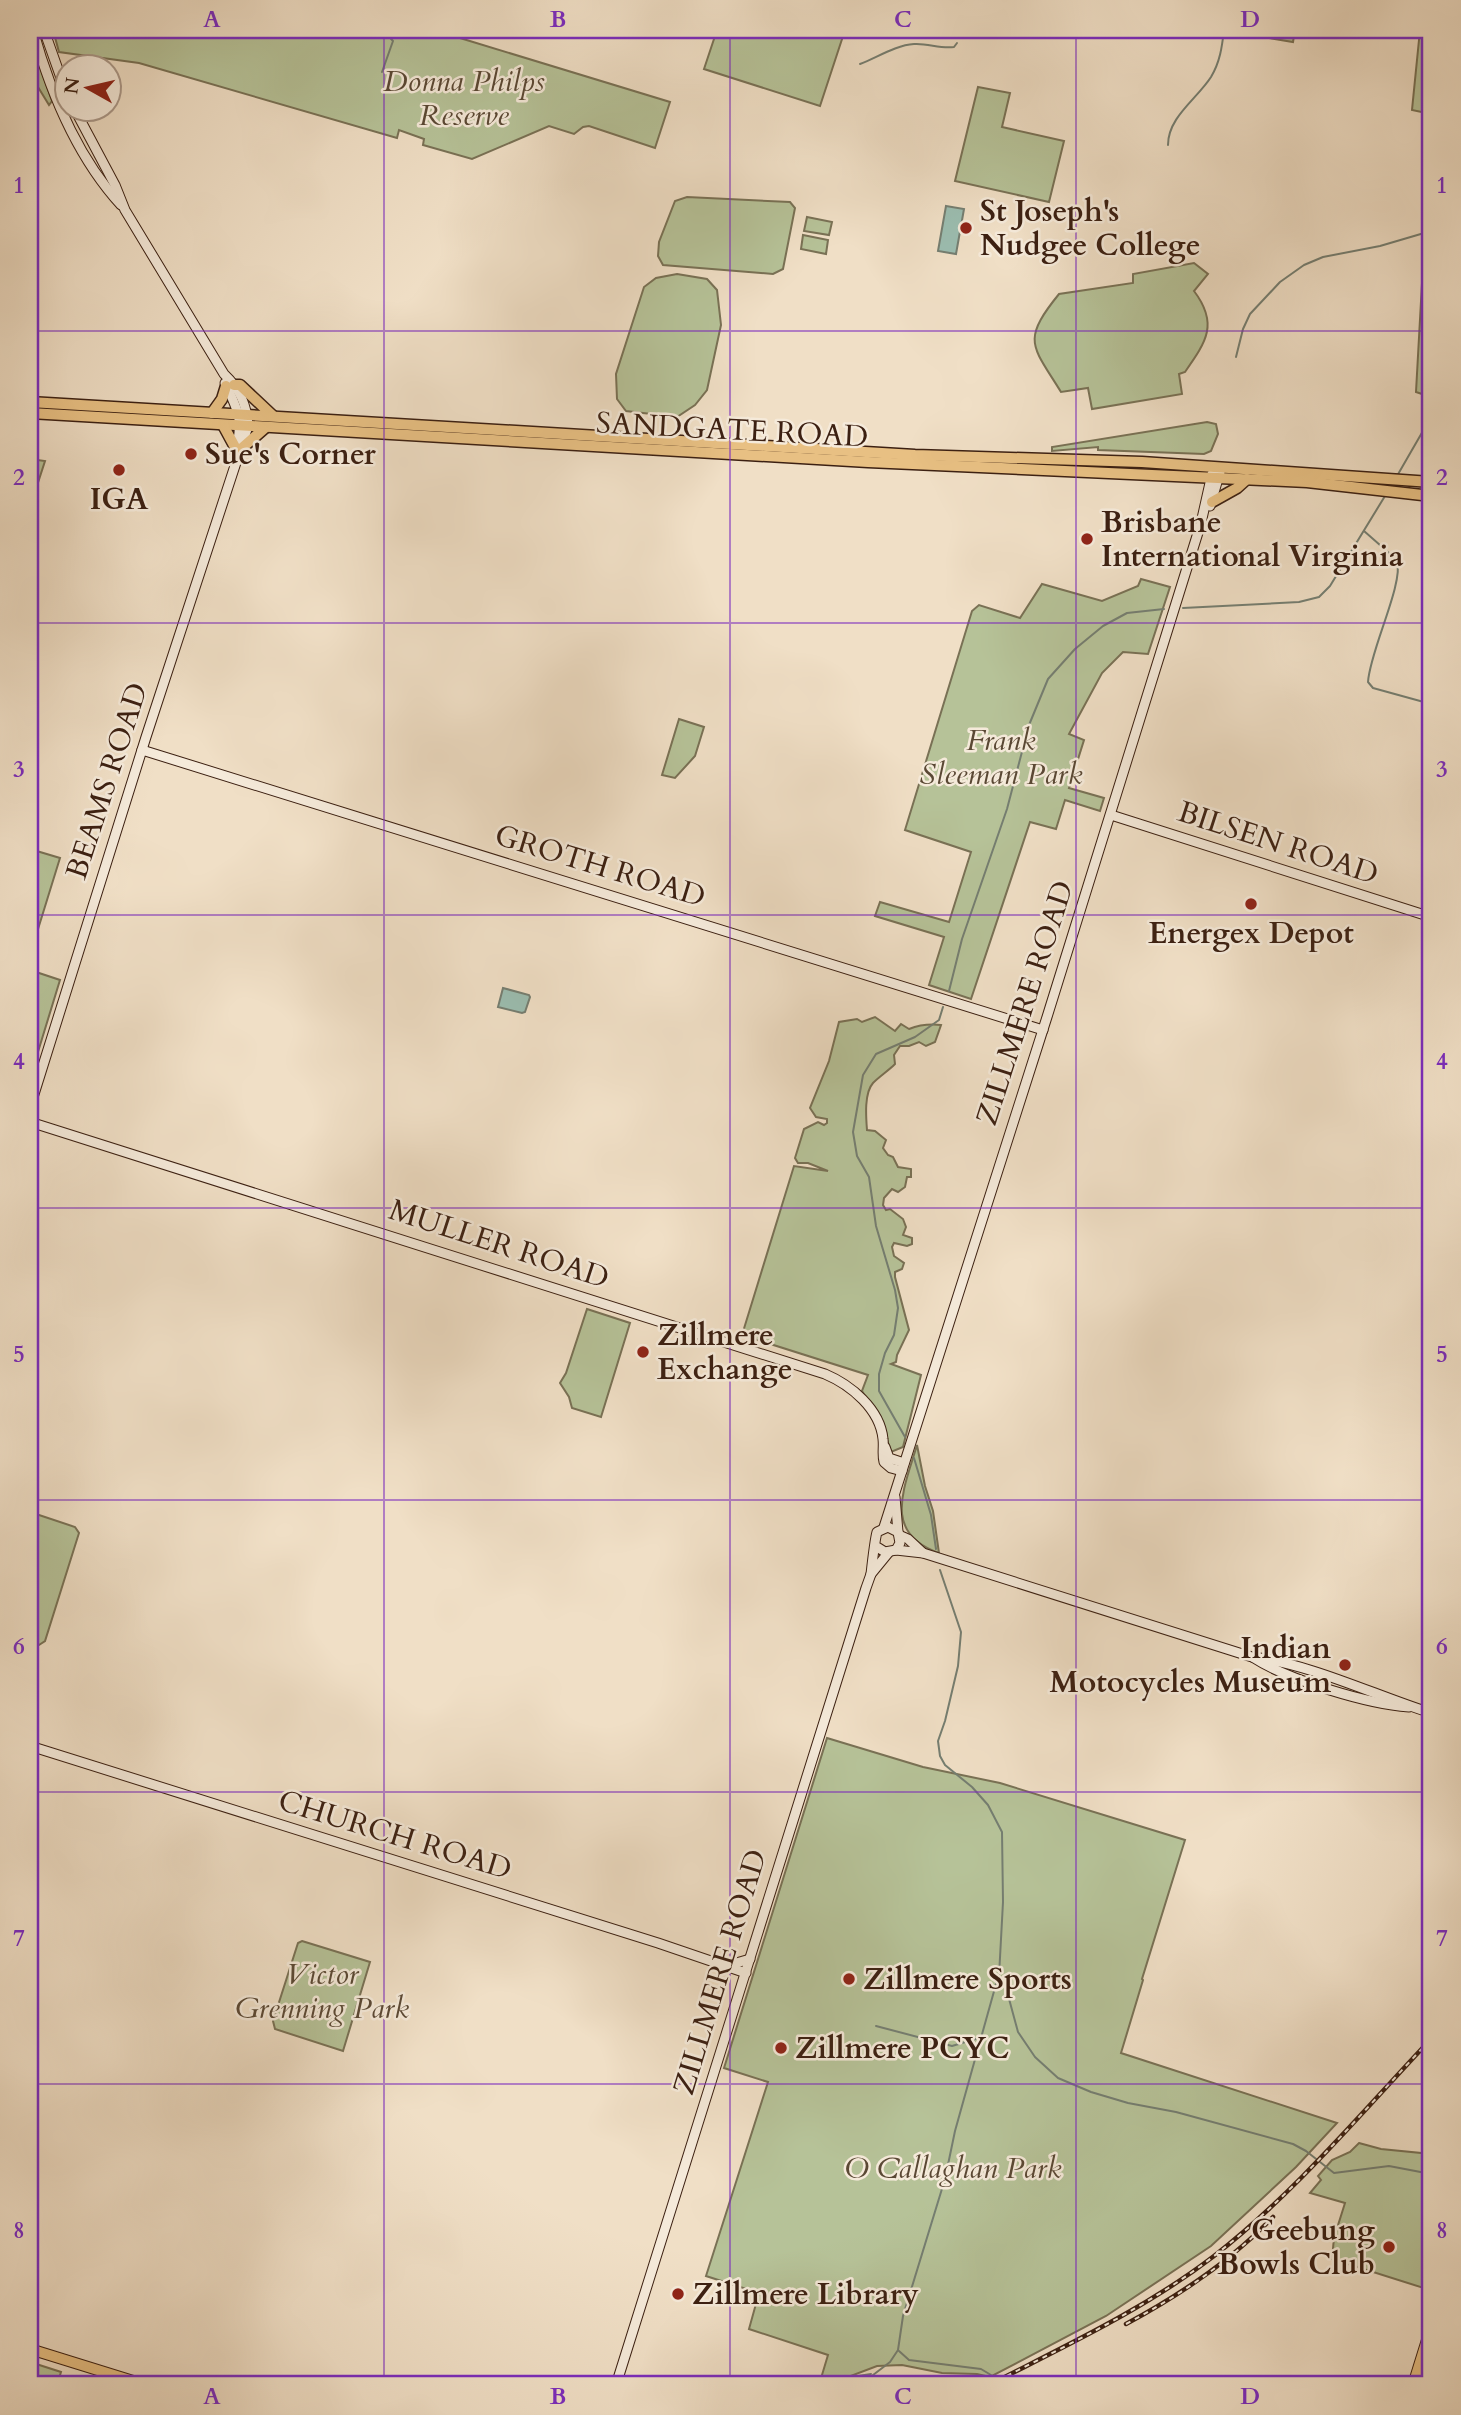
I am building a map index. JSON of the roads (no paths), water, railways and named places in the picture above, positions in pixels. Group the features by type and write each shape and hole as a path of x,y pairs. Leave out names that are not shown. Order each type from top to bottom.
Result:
{"highway":[{"path":"212,413 222,399 228,382 240,385 272,416"},
{"name":"SANDGATE ROAD","path":"30,402 212,413 266,428 868,462 1380,477 1431,482"},
{"name":"SANDGATE ROAD","path":"30,414 223,425 272,416 915,455 1099,460 1216,472 1247,480 1431,496"},
{"path":"223,425 239,448 266,428"},
{"path":"1212,502 1247,480"}],"main road":[{"path":"33,30 53,87 74,133 106,189 125,210"},
{"path":"44,30 52,53"},
{"path":"81,122 115,185 125,210 228,382 246,404 244,420"},
{"name":"BEAMS ROAD","path":"30,1107 233,470 244,420"},
{"name":"ZILLMERE ROAD","path":"1201,523 1212,502 1216,472"},
{"name":"ZILLMERE ROAD","path":"884,1527 1111,815 1216,472"},
{"name":"GROTH ROAD","path":"142,750 1043,1030"},
{"name":"BILSEN ROAD","path":"1111,815 1431,917"},
{"name":"MULLER ROAD","path":"30,1122 825,1374 846,1384 861,1398 879,1425 884,1442 884,1462 891,1468 903,1467"},
{"name":"ZILLMERE ROAD","path":"895,1497 898,1533"},
{"path":"923,1553 892,1528 884,1527 876,1536 877,1547 923,1553 1252,1657 1278,1672 1302,1680 1375,1702 1431,1713"},
{"path":"892,1551 900,1543 898,1533"},
{"name":"ZILLMERE ROAD","path":"616,2385 872,1574 877,1547"},
{"name":"ZILLMERE ROAD","path":"872,1574 892,1551"},
{"name":"CHURCH ROAD","path":"30,1746 665,1945 746,1973"},
{"path":"726,1966 750,1959"},
{"path":"1413,2385 1431,2327"},
{"path":"30,2349 146,2385"}],"waterway":[{"path":"382,72 393,41 383,30"},
{"path":"1168,145 1169,135 1178,117 1214,71 1224,30"},
{"path":"860,64 907,45 954,47 957,43"},
{"path":"1236,357 1250,314 1280,282 1304,265 1323,257 1380,246 1431,231"},
{"path":"1397,476 1431,417"},
{"path":"1183,608 1299,602 1319,597 1330,586 1385,496"},
{"path":"1364,531 1397,560 1398,571 1368,682 1373,688 1431,704"},
{"path":"949,991 962,939 1007,809 1029,725 1048,679 1075,649 1103,626 1127,613 1164,609"},
{"path":"905,1437 879,1391 879,1374 894,1335 898,1308 876,1226 869,1177 857,1156 853,1132 863,1075 876,1054 915,1037 939,1020 943,1007"},
{"path":"914,1458 931,1515 936,1549"},
{"path":"940,1570 961,1632 958,1666 938,1741 940,1756 945,1765 972,1787 988,1805 1002,1832 1003,1902 999,1976 1005,1984 1018,2032 1035,2057 1058,2078 1091,2092 1293,2144 1334,2173 1389,2166 1431,2174"},
{"path":"860,2385 890,2362 898,2350 903,2316 945,2179 955,2131 998,1977"},
{"path":"876,2026 952,2046 982,2037"},
{"path":"899,2351 909,2360 981,2369 991,2375"},
{"path":"840,2385 858,2376 871,2374"}],"railway":[{"path":"989,2385 1133,2310 1214,2256 1244,2232 1300,2179 1431,2039"},
{"path":"1126,2324 1204,2276 1239,2249 1273,2217"}],"place":[{"name":"St Joseph's Nudgee College","path":"966,228"},
{"name":"Sue's Corner","path":"191,454"},
{"name":"IGA","path":"119,470"},
{"name":"Brisbane International Virginia","path":"1087,539"},
{"name":"Energex Depot","path":"1251,904"},
{"name":"Zillmere Exchange","path":"643,1352"},
{"name":"Indian Motocycles Museum","path":"1345,1665"},
{"name":"Zillmere Sports","path":"849,1979"},
{"name":"Zillmere PCYC","path":"781,2048"},
{"name":"Geebung Bowls Club","path":"1389,2247"},
{"name":"Zillmere Library","path":"678,2294"}],"park label":[{"name":"Donna Philps Reserve","path":"464,98"},
{"name":"Frank Sleeman Park","path":"1001,757"},
{"name":"Victor Grenning Park","path":"322,1991"},
{"name":"O Callaghan Park","path":"953,2168"}]}
